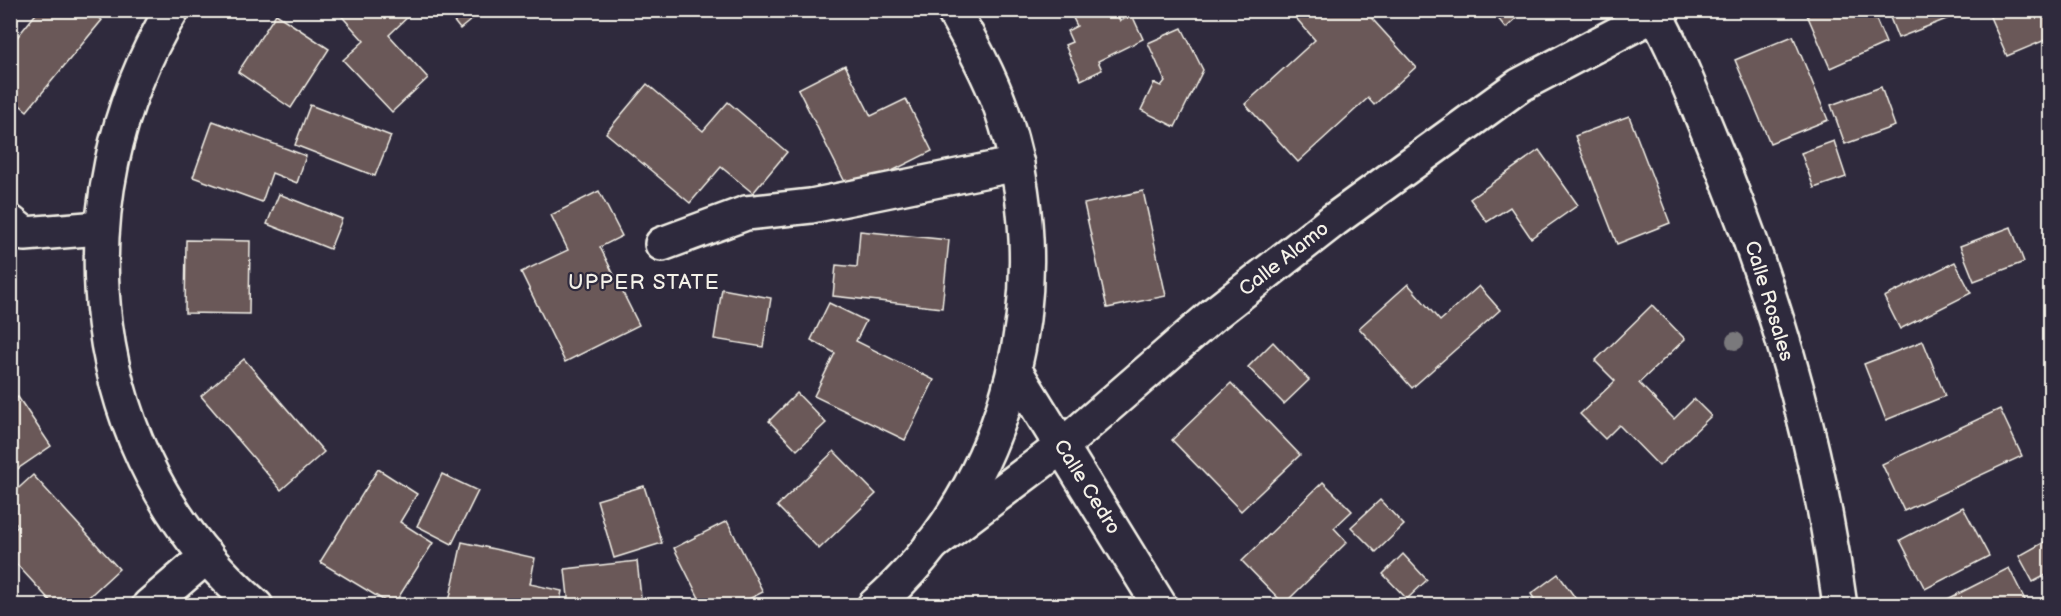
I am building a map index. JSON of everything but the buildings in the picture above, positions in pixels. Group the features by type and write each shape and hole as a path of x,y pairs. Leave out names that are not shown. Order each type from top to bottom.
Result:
{"street":[{"path":"172,10 148,52 126,105 106,182 100,228 100,286 106,333 122,402 144,457 167,498 207,556 256,606"},
{"path":"874,606 932,545 964,497 990,446 1022,335 1028,278 1026,221 1017,164 1001,108 978,55 953,10"},
{"name":"Calle Alamo","path":"932,545 1061,447 1214,314 1334,220 1520,85 1657,12"},
{"name":"Calle Rosales","path":"1657,12 1740,210 1782,334 1814,460 1840,606"},
{"path":"662,244 746,213 812,206 1017,164"},
{"path":"15,234 100,228"},
{"name":"Calle Cedro","path":"1014,369 1160,606"},
{"path":"149,606 207,556"}],"district":[{"name":"UPPER STATE","path":"644,282"}]}
